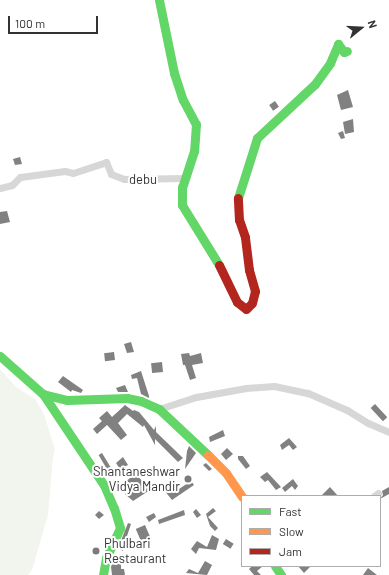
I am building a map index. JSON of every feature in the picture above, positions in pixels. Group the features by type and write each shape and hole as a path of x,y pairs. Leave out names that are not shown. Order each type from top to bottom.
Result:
{"street":[{"path":"159,0 174,72 183,100 196,124 194,151 182,187 182,206 190,216 223,272 237,302 246,309 252,303 255,292 245,237 239,220 238,197 257,138 316,84 330,63 338,44 344,52 347,51"},
{"name":"debu","path":"0,188 12,185 20,177 65,171 73,173 106,162 112,174 124,179 185,178"},
{"path":"0,356 43,394 104,485 114,508 120,528 106,558 103,575"},
{"path":"159,409 196,398 246,388 274,386 308,393 347,410 368,423 389,432"},
{"path":"43,394 67,400 127,398 141,401 159,409 226,473 241,496"},
{"path":"276,567 282,575"}],"shaded area":[{"path":"0,369 16,387 35,399 44,414 55,450 53,457 48,515 32,570 28,575 0,575"}],"building":[{"path":"348,90 353,107 341,110 337,95"},
{"path":"275,101 279,107 273,111 269,105"},
{"path":"353,119 354,132 345,134 343,122"},
{"path":"343,131 345,138 341,139 338,133"},
{"path":"20,157 22,164 15,165 13,159"},
{"path":"7,211 10,222 0,224 0,212"},
{"path":"131,342 134,352 127,353 124,344"},
{"path":"114,352 115,360 105,361 104,353"},
{"path":"189,353 190,356 201,353 203,363 192,365 196,378 190,380 185,365 183,365 181,354"},
{"path":"162,362 163,372 152,373 151,363"},
{"path":"141,371 149,398 141,394 137,378 132,379 131,375"},
{"path":"63,376 83,390 81,393 72,390 71,392 58,382"},
{"path":"125,385 128,392 118,392 116,388"},
{"path":"375,404 387,417 383,421 371,408"},
{"path":"125,405 133,411 139,412 154,430 156,426 156,432 183,458 178,462 155,439 155,445 144,425 143,427 127,414 118,423 127,435 121,440 107,425 97,434 93,429 102,421 99,418 107,411 112,417"},
{"path":"223,430 225,436 210,442 209,437"},
{"path":"289,438 297,447 293,450 289,445 282,450 280,445"},
{"path":"189,446 196,453 185,469 187,451"},
{"path":"227,448 233,454 226,460 221,454"},
{"path":"102,453 111,468 107,470 99,455"},
{"path":"238,456 243,456 250,466 246,469 238,459"},
{"path":"123,457 128,465 120,469 116,463"},
{"path":"206,463 212,469 209,471 203,465"},
{"path":"267,472 281,487 276,490 268,480 265,482 260,477"},
{"path":"136,474 150,490 133,501 125,494 133,488 126,481"},
{"path":"293,479 298,486 295,490 292,486 285,492 282,488"},
{"path":"191,481 194,485 172,500 164,490 169,487 173,493"},
{"path":"330,487 337,495 322,495"},
{"path":"389,487 389,494 381,498 383,495 382,491"},
{"path":"213,508 216,511 208,517 218,528 215,531 210,526 206,514"},
{"path":"196,509 201,515 197,518 193,512"},
{"path":"184,510 185,515 159,524 158,520"},
{"path":"99,511 104,515 99,519 95,515"},
{"path":"154,513 156,517 149,522 146,517"},
{"path":"128,523 131,524 126,539 130,541 128,546 124,545 123,551 118,548"},
{"path":"145,525 151,539 142,543 136,529"},
{"path":"212,535 219,539 216,550 199,548 196,554 191,549 197,541 207,547"},
{"path":"226,539 234,544 230,549 223,544"},
{"path":"115,555 121,555 121,569 124,569 125,575 112,575 111,567"},
{"path":"205,561 212,565 207,575 186,573 189,569 198,573"},
{"path":"251,567 262,567 257,571 261,575 254,575 249,569"},
{"path":"299,567 310,567 304,573"},
{"path":"368,568 377,575 363,575"}],"traffic: fast":[{"path":"159,0 174,73 183,100 196,124 194,151 182,187 182,205 219,265"},
{"path":"238,198 257,138 315,84 330,63 338,44 344,52 347,51"},
{"path":"0,356 43,394 67,400 127,398 141,401 159,409 208,455"},
{"path":"43,394 104,485 114,508 120,528 106,558 103,575"},
{"path":"276,567 281,575"}],"traffic: slow":[{"path":"208,455 226,473 241,496"}],"traffic: jam":[{"path":"219,265 237,302 246,309 252,303 255,291 249,270 245,237 239,220 238,198"}],"place":[{"name":"Shantaneshwar Vidya Mandir","path":"188,479"},
{"name":"Phulbari Restaurant","path":"96,551"}]}
